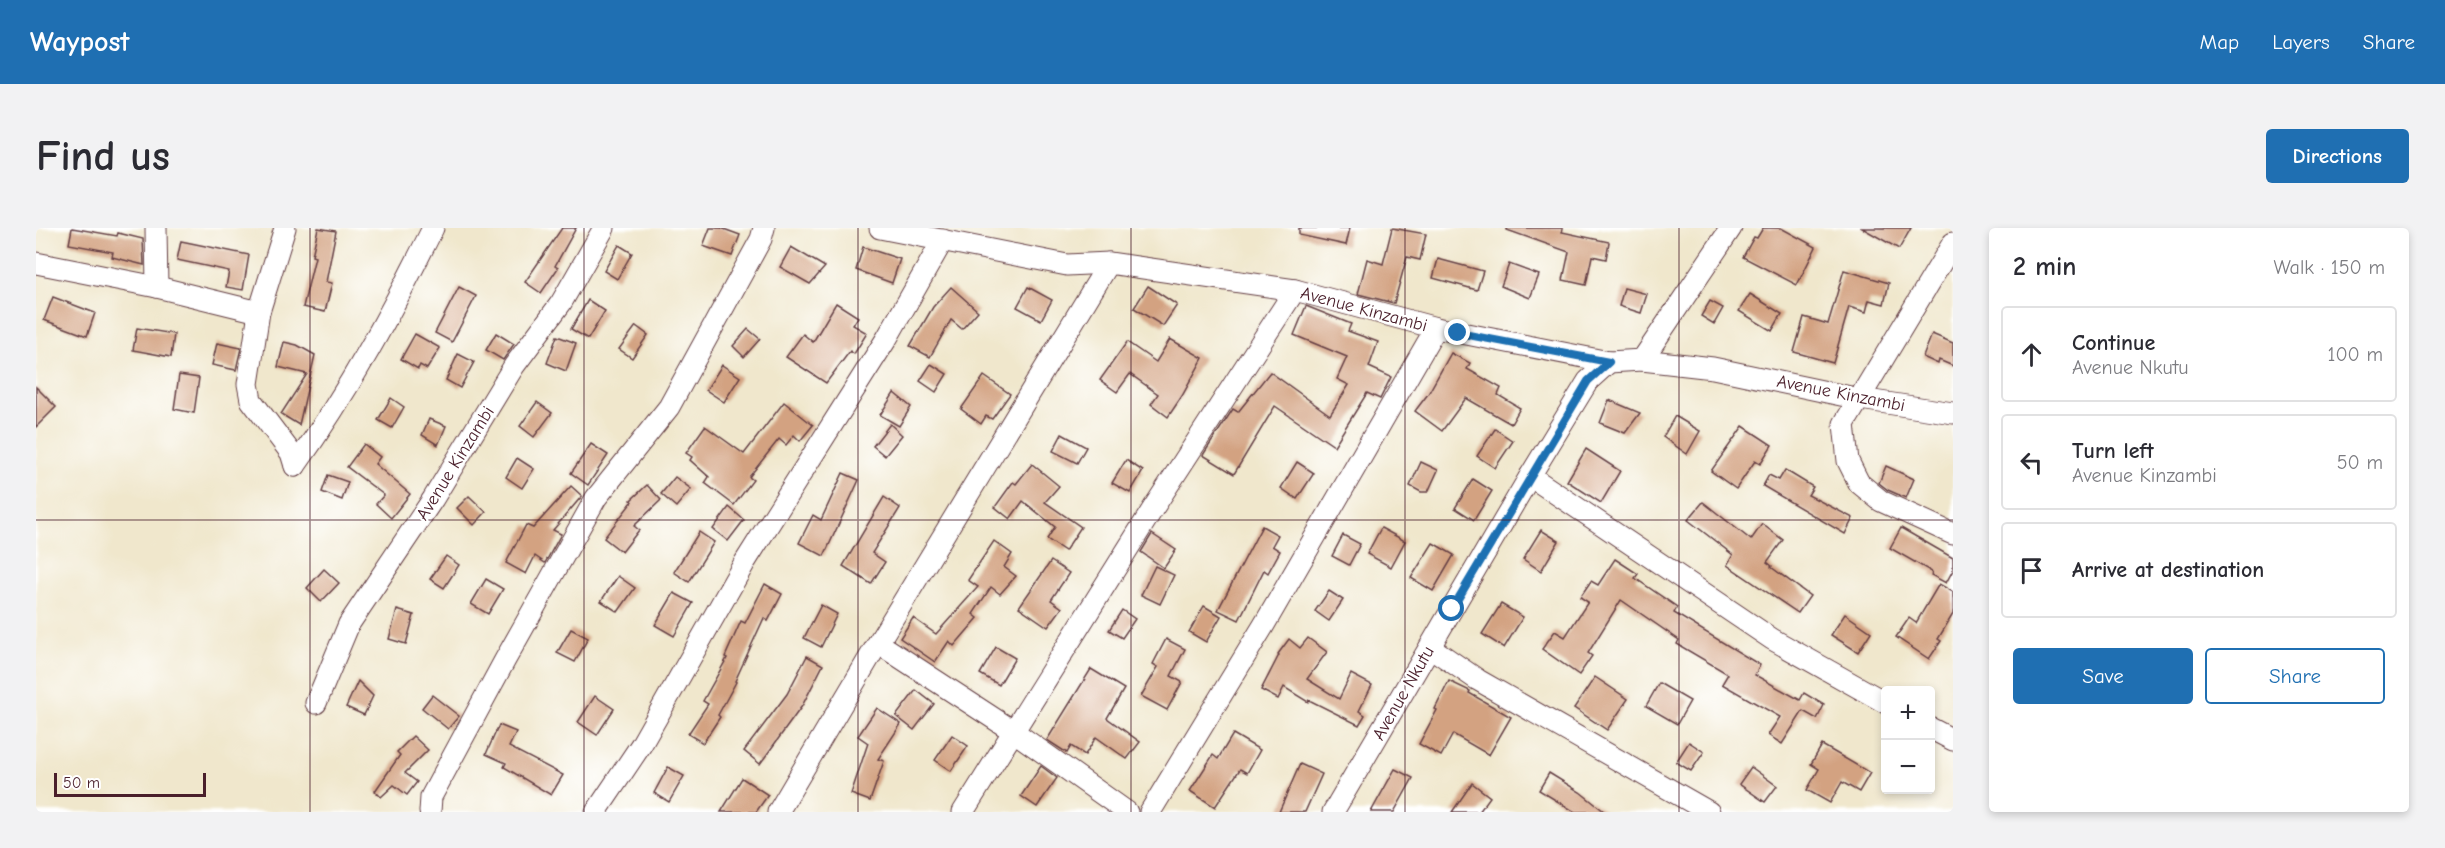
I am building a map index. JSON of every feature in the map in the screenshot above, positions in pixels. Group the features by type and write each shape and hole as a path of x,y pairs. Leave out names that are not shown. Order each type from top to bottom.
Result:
{"street":[{"path":"156,228 157,287"},
{"path":"285,228 259,312 248,384 251,400 291,453 296,466 332,416 396,303 433,228"},
{"name":"Avenue Kinzambi","path":"316,703 350,624 433,500 514,366 561,303 604,228"},
{"path":"430,812 431,797 596,498 669,406 761,239 764,228"},
{"name":"Avenue Kinzambi","path":"880,228 1067,265 1109,263 1295,290 1436,328 1609,362 1642,360 1713,368 1860,399 1953,413"},
{"path":"1642,360 1731,228"},
{"path":"596,812 641,745 746,562 887,338 943,240"},
{"path":"1953,243 1844,424 1848,461 1859,483 1881,501 1953,534"},
{"path":"36,263 157,287 259,312"},
{"path":"778,812 1109,263"},
{"path":"963,812 1295,290"},
{"path":"1150,812 1264,625 1436,328"},
{"name":"Avenue Nkutu","path":"1341,809 1430,647 1530,476 1588,381 1609,362"},
{"path":"1530,476 1772,639 1881,700"},
{"path":"878,643 1013,731 1127,812"},
{"path":"1430,647 1478,680 1709,812"},
{"path":"1935,731 1953,740"}],"building":[{"path":"72,228 117,236 118,233 143,239 144,265 112,257 113,252 69,244"},
{"path":"318,228 336,231 326,282 332,283 325,312 303,307 315,257 312,256"},
{"path":"562,228 576,228 555,266 558,268 541,293 525,282"},
{"path":"710,228 721,228 740,235 732,256 703,246"},
{"path":"1299,228 1350,228 1346,245 1299,235"},
{"path":"1392,228 1426,234 1420,260 1407,257 1394,303 1358,294 1367,259 1383,264"},
{"path":"1507,228 1563,228 1562,232 1609,242 1606,259 1592,256 1586,285 1563,280 1569,252 1507,230"},
{"path":"1763,228 1781,228 1816,247 1797,285 1743,257 1754,237 1757,238"},
{"path":"1862,228 1911,228 1899,249"},
{"path":"181,241 249,255 243,290 226,287 229,271 177,260"},
{"path":"619,245 632,253 617,279 604,271"},
{"path":"791,247 825,267 810,284 780,267"},
{"path":"863,247 900,259 892,283 856,270"},
{"path":"1438,259 1483,271 1477,290 1433,278"},
{"path":"1509,264 1539,275 1530,298 1501,286"},
{"path":"1844,270 1889,283 1884,304 1869,300 1866,312 1849,307 1833,363 1794,352 1804,317 1828,324"},
{"path":"1148,286 1177,305 1163,326 1134,308"},
{"path":"459,287 476,296 452,342 435,333"},
{"path":"951,287 978,311 962,329 951,320 930,357 910,346 933,307"},
{"path":"1028,287 1052,300 1041,320 1017,307"},
{"path":"1624,288 1647,294 1641,313 1619,306"},
{"path":"1750,294 1782,314 1772,331 1739,311"},
{"path":"53,297 95,313 87,336 44,320"},
{"path":"588,300 605,311 588,339 571,329"},
{"path":"1710,301 1723,308 1714,324 1701,316"},
{"path":"836,303 858,317 853,325 867,333 854,354 850,351 826,383 786,357 803,334 813,342"},
{"path":"1306,306 1351,324 1348,331 1378,342 1369,367 1391,377 1380,399 1367,393 1334,446 1275,406 1234,474 1203,455 1233,409 1238,412 1270,372 1330,415 1349,385 1337,379 1347,357 1294,335"},
{"path":"636,326 648,335 632,358 619,349"},
{"path":"137,328 174,334 171,357 133,350"},
{"path":"748,329 760,339 744,357 733,346"},
{"path":"496,333 514,344 503,360 486,350"},
{"path":"415,334 440,348 427,369 420,365 418,369 401,359"},
{"path":"1932,334 1953,343 1953,366 1939,360 1938,364 1923,357"},
{"path":"557,336 576,343 566,371 547,363"},
{"path":"1170,339 1203,358 1168,417 1151,404 1158,394 1130,374 1117,392 1100,380 1127,342 1156,362"},
{"path":"284,342 297,345 315,355 299,425 281,414 307,374 278,367"},
{"path":"217,343 241,348 236,370 212,365"},
{"path":"1451,353 1470,363 1467,369 1501,388 1498,395 1520,408 1511,424 1466,398 1442,431 1415,411 1428,394"},
{"path":"458,354 474,362 460,388 446,380"},
{"path":"931,364 947,374 936,392 920,381"},
{"path":"722,365 740,377 724,402 706,390"},
{"path":"179,375 199,378 194,413 174,409"},
{"path":"984,376 1010,394 992,419 986,416 981,424 961,409"},
{"path":"36,387 56,407 36,427"},
{"path":"894,393 911,407 899,426 880,415"},
{"path":"391,398 404,407 392,428 378,420"},
{"path":"1609,400 1640,413 1625,433 1600,423"},
{"path":"537,402 552,413 534,437 520,426"},
{"path":"784,402 813,425 800,441 794,435 786,445 779,439 749,477 753,480 734,505 705,483 709,477 690,460 692,457 686,453 705,426 744,454"},
{"path":"1675,416 1700,431 1687,454 1663,437"},
{"path":"429,419 446,426 438,445 422,435"},
{"path":"890,424 902,435 885,456 873,446"},
{"path":"1743,426 1772,445 1760,464 1755,461 1736,489 1711,471"},
{"path":"1495,429 1513,441 1495,468 1477,456"},
{"path":"1062,434 1086,447 1077,463 1053,451"},
{"path":"364,444 380,457 375,464 410,494 391,518 376,504 384,495 347,467"},
{"path":"591,444 608,455 588,485 571,473"},
{"path":"1586,449 1620,471 1601,503 1567,481"},
{"path":"517,458 534,469 522,488 506,477"},
{"path":"1126,460 1143,471 1130,493 1112,483"},
{"path":"1297,462 1314,473 1297,499 1281,488"},
{"path":"1421,462 1438,470 1428,492 1421,492 1410,486"},
{"path":"1032,464 1059,486 1045,502 1081,527 1065,551 1047,539 1055,527 1023,501 1010,519 995,507 1013,482 1016,484"},
{"path":"1886,466 1914,479 1906,498 1879,483"},
{"path":"1785,470 1813,487 1808,495 1853,518 1845,534 1763,486 1769,475 1779,480"},
{"path":"843,473 859,480 824,556 799,543 813,515 821,520"},
{"path":"328,475 348,482 342,500 322,492"},
{"path":"675,477 691,489 676,507 661,494"},
{"path":"1473,479 1492,491 1474,520 1455,508"},
{"path":"647,485 661,500 634,526 639,530 622,552 604,538 632,502 631,500"},
{"path":"571,486 582,496 553,530 561,534 545,563 535,556 526,574 506,563 526,525 533,528"},
{"path":"469,496 486,512 474,525 457,508"},
{"path":"884,497 900,508 872,553 885,562 871,584 843,566"},
{"path":"1703,502 1751,540 1762,524 1783,540 1767,562 1810,596 1798,613 1727,565 1733,555 1688,520"},
{"path":"729,507 744,520 728,541 713,529"},
{"path":"1262,526 1278,535 1272,546 1280,551 1268,573 1264,570 1239,620 1218,610"},
{"path":"1381,528 1405,541 1391,567 1367,554"},
{"path":"1901,528 1953,558 1953,570 1946,583 1931,575 1932,572 1890,548"},
{"path":"1541,530 1559,541 1541,571 1523,559"},
{"path":"699,532 714,542 689,582 674,572"},
{"path":"1152,534 1176,550 1164,568 1141,552"},
{"path":"1343,535 1360,544 1349,565 1332,556"},
{"path":"994,541 1012,554 1004,567 1016,576 1000,594 991,587 973,614 978,618 954,646 949,641 935,662 900,638 913,618 936,634 978,587 968,580"},
{"path":"1433,543 1454,555 1433,591 1411,578"},
{"path":"446,556 459,565 444,588 430,579"},
{"path":"1615,559 1638,574 1635,578 1677,607 1674,613 1760,665 1755,675 1800,700 1804,693 1824,705 1817,719 1803,711 1782,744 1768,735 1780,717 1722,684 1728,674 1677,644 1679,640 1621,600 1588,653 1592,656 1579,675 1542,649 1555,631 1565,637 1588,602 1580,597 1591,581 1598,585"},
{"path":"1051,561 1069,573 1051,600 1062,608 1048,627 1019,607"},
{"path":"1155,566 1174,575 1160,604 1141,595"},
{"path":"324,569 339,583 321,602 307,588"},
{"path":"618,576 635,588 618,612 601,601"},
{"path":"486,579 503,589 488,614 471,604"},
{"path":"765,584 782,594 768,621 764,618 736,682 718,715 720,717 703,743 688,734 708,704 703,701 727,658 725,657 741,621 745,623"},
{"path":"1939,584 1953,592 1953,614 1938,639 1941,641 1929,659 1896,637 1909,618 1916,623"},
{"path":"1329,591 1343,600 1329,621 1315,611"},
{"path":"674,593 693,603 674,636 655,625"},
{"path":"1501,604 1523,617 1504,648 1482,634"},
{"path":"821,605 837,614 821,647 804,638"},
{"path":"1204,606 1221,616 1206,642 1189,632"},
{"path":"397,610 414,615 406,644 389,639"},
{"path":"1122,610 1135,619 1122,638 1109,630"},
{"path":"1845,614 1871,632 1858,652 1831,635"},
{"path":"571,629 588,638 575,662 557,653"},
{"path":"1308,638 1327,652 1307,679 1339,699 1351,674 1372,685 1359,711 1365,715 1359,725 1309,700 1308,702 1284,687 1278,699 1261,690 1278,654 1289,639 1300,648"},
{"path":"1166,639 1185,649 1171,676 1182,682 1167,710 1141,696 1158,667 1153,664"},
{"path":"996,647 1015,658 999,685 980,674"},
{"path":"807,656 823,665 802,706 760,764 744,751 787,694"},
{"path":"1091,669 1124,689 1107,718 1140,742 1127,759 1096,737 1085,755 1071,746 1067,753 1047,740"},
{"path":"1595,677 1628,699 1607,730 1574,708"},
{"path":"358,681 373,696 364,715 346,707"},
{"path":"1449,681 1470,691 1469,693 1511,717 1489,755 1453,734 1441,756 1419,744"},
{"path":"1659,683 1690,701 1677,724 1646,706"},
{"path":"916,690 934,704 914,730 896,716"},
{"path":"432,695 459,716 448,729 422,708"},
{"path":"595,696 614,709 597,735 578,722"},
{"path":"877,708 901,724 878,759 884,761 870,801 851,794 868,743 858,736"},
{"path":"499,725 516,732 509,747 563,775 551,795 504,767 506,763 486,754"},
{"path":"1233,734 1260,750 1247,773 1240,769 1215,807 1190,791 1213,755 1218,759"},
{"path":"952,735 968,746 951,771 935,760"},
{"path":"413,736 428,750 405,773 417,782 407,795 394,785 381,797 375,791 400,755 397,752"},
{"path":"1689,742 1704,752 1691,771 1676,762"},
{"path":"1822,745 1870,773 1859,792 1842,782 1830,803 1807,790 1819,769 1811,764"},
{"path":"1300,764 1322,774 1305,812 1279,812"},
{"path":"1041,766 1057,778 1037,807 1021,796"},
{"path":"668,767 684,776 669,802 654,793"},
{"path":"1751,767 1777,786 1765,802 1739,784"},
{"path":"1395,769 1413,778 1394,812 1371,812"},
{"path":"1549,773 1580,792 1605,812 1575,812 1539,790"},
{"path":"742,778 768,795 756,812 721,812"},
{"path":"1472,783 1490,797 1479,812 1452,812"}],"route":[{"path":"1452,609 1588,381 1609,362 1458,333"}]}
